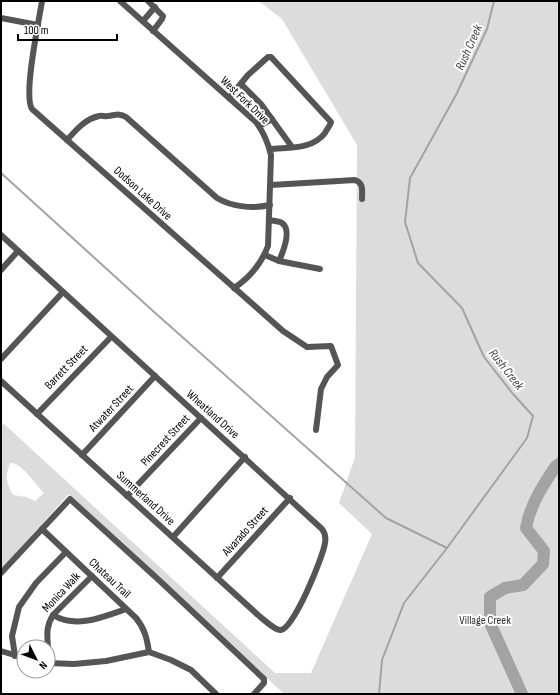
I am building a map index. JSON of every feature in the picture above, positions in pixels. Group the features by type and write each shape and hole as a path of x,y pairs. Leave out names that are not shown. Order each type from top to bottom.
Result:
{"street":[{"name":"Dodson Lake Drive","path":"42,1 30,82 29,105 234,288 295,340 307,347 332,346 338,365 327,377 321,389 316,430"},
{"name":"West Fork Drive","path":"120,1 259,126 268,142 271,155 268,246 265,254 253,273 245,281 234,288"},
{"path":"148,1 163,16 153,31"},
{"path":"143,21 154,7"},
{"path":"1,18 38,25"},
{"path":"229,98 248,75 268,57 271,57 331,122 321,138 316,142 309,145 270,149"},
{"path":"241,84 261,104 292,147"},
{"path":"67,140 80,125 91,118 101,115 108,117 121,114 217,198 228,204 240,206 261,207 270,205"},
{"path":"259,126 272,119"},
{"path":"271,185 355,180 359,181 362,185 362,199"},
{"path":"269,220 280,222 285,226 285,247 279,261"},
{"name":"Wheatland Drive","path":"1,235 111,337 290,498 322,529 326,535 323,553 299,608 286,628 278,630"},
{"path":"1,270 18,251"},
{"path":"265,254 279,261 320,269"},
{"path":"1,359 63,292"},
{"name":"Barrett Street","path":"37,414 111,337"},
{"name":"Atwater Street","path":"82,455 155,376"},
{"name":"Summerland Drive","path":"1,381 258,616 278,630"},
{"name":"Pinecrest Street","path":"127,496 201,418"},
{"path":"172,537 245,458"},
{"name":"Alvarado Street","path":"217,578 290,498"},
{"path":"1,573 70,499 264,679 264,683 254,694"},
{"name":"Chateau Trail","path":"42,529 142,625 147,636 149,652"},
{"path":"1,651 15,656 12,636 19,607 36,583 66,552"},
{"name":"Monica Walk","path":"47,639 46,629 48,622 53,615 92,576"},
{"path":"53,615 60,620 78,622 126,609"},
{"path":"56,663 74,664 106,661 149,652 171,660 191,670 216,694"}],"green space":[{"path":"259,1 559,1 559,694 284,694 69,494 1,569 1,428 3,423 275,673 311,673 372,534 339,503 355,457 357,145 282,19","holes":["10,463 15,464 24,470 44,493 35,501 26,497 13,495 8,483 7,472"]}],"shaded area":[{"path":"559,457 559,470 551,475 541,489 549,467"}],"waterway":[{"name":"Rush Creek","path":"379,694 382,660 404,603 447,548 527,438 533,416 513,394 484,357 462,308 418,263 405,222 410,178 456,95 487,29 494,1"},
{"path":"1,173 153,311 386,518 447,548"},
{"name":"Village Creek","path":"522,694 490,623 490,597 505,588 523,585 543,564 544,551 526,528 531,511 546,480 556,466 559,465"}]}
